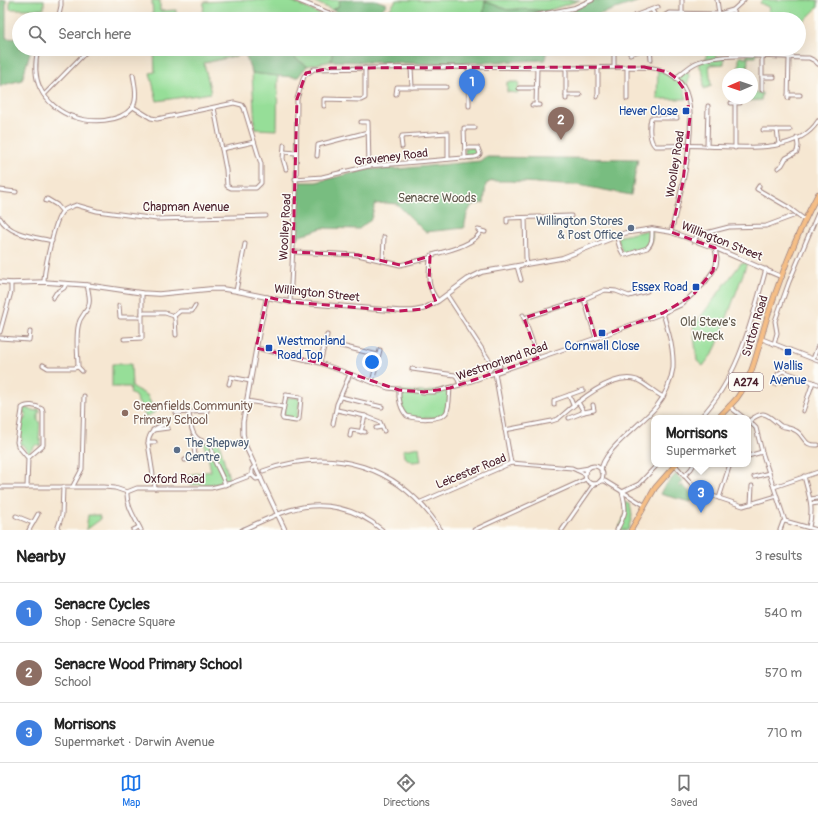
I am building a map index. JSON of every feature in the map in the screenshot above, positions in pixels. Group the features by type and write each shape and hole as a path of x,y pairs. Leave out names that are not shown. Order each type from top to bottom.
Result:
{"main road":[{"name":"A274","path":"782,277 805,220 818,194"},
{"name":"Sutton Road","path":"721,415 737,397 747,380 782,277"},
{"path":"631,530 655,488 673,467"}],"street":[{"path":"60,12 61,0"},
{"path":"297,0 326,12"},
{"path":"554,12 574,8 592,0"},
{"path":"682,0 682,12"},
{"path":"717,0 719,12"},
{"path":"738,0 741,3"},
{"path":"726,12 733,10 744,0"},
{"path":"646,12 658,7"},
{"path":"37,56 35,64 36,76 40,88 47,100 59,110 73,117 85,120 100,121 113,119 123,115 132,107 135,98 133,75"},
{"path":"44,95 82,56"},
{"path":"614,56 614,67"},
{"path":"651,56 651,60"},
{"path":"676,78 694,64 706,59 724,57 809,58 818,64"},
{"path":"762,57 762,90"},
{"path":"789,58 788,96 800,95"},
{"path":"627,67 627,99"},
{"name":"Woolley Road","path":"290,302 293,252 297,99 304,76 314,69 644,67 658,68 668,72 683,86 688,99 690,117 689,145 683,182 671,232"},
{"path":"324,106 324,99 361,100 365,98 366,68"},
{"path":"411,68 412,87"},
{"path":"469,68 469,106"},
{"path":"532,106 538,105 537,68"},
{"path":"566,68 566,97 580,95"},
{"path":"597,97 598,68"},
{"path":"762,77 774,77"},
{"path":"396,94 397,87 446,87"},
{"path":"518,88 537,88"},
{"path":"132,107 151,118 156,119 234,103 242,105 261,168 261,183 256,188 229,188 226,182 222,149 214,108"},
{"path":"733,104 735,148"},
{"path":"707,146 708,106"},
{"path":"677,118 651,118 651,141 655,146 689,145 735,148 779,144 807,134 813,129 818,121"},
{"path":"361,122 368,122 369,166"},
{"path":"465,158 464,128 476,128"},
{"path":"763,130 790,130"},
{"path":"777,130 779,144"},
{"path":"317,156 318,145 368,132"},
{"path":"402,147 400,139 402,136 448,133 448,160"},
{"path":"778,168 782,165 786,158 797,152 798,146 796,138"},
{"path":"222,149 254,142"},
{"path":"284,145 283,159 286,169"},
{"name":"Graveney Road","path":"295,180 322,177 369,166 448,160 478,156 480,154 478,148 465,148"},
{"path":"284,152 296,153"},
{"path":"759,186 757,189 788,207 805,220"},
{"path":"0,190 16,192"},
{"path":"44,282 46,262 58,218 62,211 57,205 48,199 46,201"},
{"name":"Chapman Avenue","path":"62,211 76,205 97,211 157,219 266,216"},
{"path":"774,344 777,333 775,322 788,282 818,214"},
{"path":"508,222 507,218 571,216"},
{"path":"693,241 698,235 729,227 766,226 793,216"},
{"path":"0,218 2,224 14,231 52,241"},
{"path":"525,218 526,258 528,264"},
{"path":"617,236 622,252 626,255 647,248 650,245 652,239 652,229"},
{"name":"Willington Street","path":"0,282 44,282 87,285 142,293 170,294 210,289 236,291 290,302 413,311 423,309 438,301 468,279 482,272 562,258 617,236 652,229 671,232 715,248 782,277"},
{"path":"293,252 358,254 400,265 429,258 432,255 467,243 479,236 479,230 485,232"},
{"path":"383,260 384,237"},
{"path":"236,291 245,244"},
{"name":"Westmorland Road","path":"256,348 320,363 388,388 434,392 460,385 596,338 681,305 704,284 716,265 715,248"},
{"path":"429,258 429,283 433,295 438,301"},
{"path":"517,266 521,280"},
{"name":"Sutton Road","path":"703,415 718,397 728,382 739,359 766,269"},
{"path":"0,332 11,292 11,283"},
{"path":"53,298 53,296 64,288 66,284"},
{"path":"82,371 78,367 78,324 89,305 90,298 87,285"},
{"path":"641,288 643,292"},
{"path":"538,358 523,316 584,299 605,290 616,291 629,296 647,290"},
{"path":"124,339 142,338 142,293"},
{"path":"447,295 492,366"},
{"path":"267,297 250,381 243,422 243,434 246,447 285,530"},
{"path":"584,299 596,338"},
{"path":"119,306 120,317 141,317"},
{"path":"174,316 180,311 192,311 195,306"},
{"path":"142,313 165,313 174,316"},
{"path":"594,484 589,483 585,474 590,468 602,463 614,447 656,407 663,397 670,381 673,369 672,342 663,313"},
{"path":"174,316 176,335"},
{"path":"0,338 29,340 30,332"},
{"path":"320,363 327,335"},
{"path":"762,339 818,361"},
{"path":"325,342 378,355"},
{"path":"813,359 818,346"},
{"path":"372,382 380,350"},
{"path":"43,364 48,368 78,367"},
{"path":"492,366 500,366"},
{"path":"489,371 492,366"},
{"path":"414,370 455,375 460,385"},
{"path":"496,372 511,463"},
{"path":"782,382 775,382 778,374 783,372 818,384"},
{"path":"333,424 337,404 350,374"},
{"path":"229,384 231,377 250,381"},
{"path":"505,430 558,419 573,405 599,388 616,381 627,379 637,380 663,397"},
{"path":"803,411 813,382"},
{"path":"399,390 398,395 401,408 407,416 436,418 446,413 450,388"},
{"path":"554,405 555,400 582,392"},
{"path":"286,395 301,398 299,419 283,419 281,416 283,407 286,395"},
{"path":"569,395 573,405"},
{"path":"73,486 82,469 84,396"},
{"path":"341,397 382,407"},
{"path":"247,401 283,407"},
{"path":"578,402 584,412"},
{"path":"27,487 28,458 18,446 17,442 22,408 26,405 38,407 42,409 43,412 42,445 28,458"},
{"path":"571,417 594,410 593,405"},
{"path":"729,406 740,415"},
{"path":"337,410 365,416 380,422 384,431"},
{"path":"176,414 207,411"},
{"path":"189,412 193,434 198,440 208,444 211,447 214,460 223,476 225,485"},
{"path":"751,419 762,414 766,414 782,426 794,429 808,444 818,445"},
{"path":"350,436 351,430 363,432 365,416"},
{"path":"155,488 148,443 149,437 156,426 165,424"},
{"path":"753,424 756,428 762,452 785,521"},
{"path":"376,428 382,427"},
{"path":"153,430 168,428"},
{"path":"185,460 195,457 194,445 198,440"},
{"path":"148,443 155,442"},
{"path":"751,455 762,452"},
{"path":"263,471 282,465 306,461 334,461 370,469 391,479 406,489 421,502 441,530"},
{"name":"Leicester Road","path":"421,502 511,463 577,470 590,468"},
{"path":"600,481 602,463"},
{"path":"255,466 252,470 252,475 256,479 261,478"},
{"path":"595,467 602,473 605,481"},
{"path":"622,492 639,484 655,467"},
{"path":"678,467 698,491 743,506 777,496"},
{"path":"684,476 692,467"},
{"path":"719,498 729,467"},
{"name":"Leicester Road","path":"577,470 585,474"},
{"path":"774,487 818,472"},
{"path":"754,477 769,473"},
{"name":"Oxford Road","path":"0,487 104,487 115,488 127,492 134,488 205,488 225,485 252,475"},
{"path":"804,476 811,504 812,515 809,527"},
{"path":"474,530 586,479"},
{"path":"562,530 594,484 600,481 605,481 644,505"},
{"path":"588,492 589,483"},
{"path":"57,530 62,515 63,486"},
{"path":"751,504 752,486"},
{"path":"127,492 128,503 140,528 133,530"},
{"path":"617,530 626,509 622,492"},
{"path":"810,499 818,498"},
{"path":"811,504 818,503"},
{"path":"242,530 278,514 311,506 337,508 362,516 382,530"},
{"path":"29,530 38,514"},
{"path":"16,516 32,523"},
{"path":"785,521 817,530"},
{"path":"780,530 783,522 785,521"}],"highlighted area":[{"path":"644,67 668,72 676,78 686,92 690,117 683,182 671,232 715,248 716,253 713,271 693,295 663,313 596,338 584,299 524,318 538,358 450,388 424,392 399,390 320,363 256,348 267,297 290,302 399,311 423,309 436,302 429,283 430,256 400,265 358,255 293,252 297,99 306,73 331,68"}],"green space":[{"path":"0,0 6,0 6,38 12,38 12,56 29,56 22,80 0,87"},
{"path":"10,0 44,0 44,9 10,9"},
{"path":"152,0 160,0 160,11 176,10 176,12 153,12"},
{"path":"237,0 289,0 315,12 203,12 204,2"},
{"path":"311,0 340,0 338,7 332,10"},
{"path":"340,0 375,0 387,4 380,12 337,12 332,10 338,7"},
{"path":"396,0 580,0 547,11 520,9 507,10 485,1 484,12 387,12"},
{"path":"592,0 643,0 606,12 566,12 572,11"},
{"path":"762,0 818,0 818,7 806,19 806,12 768,12 770,8 760,3"},
{"path":"485,1 507,10 520,9 547,11 541,12 484,12"},
{"path":"154,56 236,56 204,63 211,93 157,101 150,73 155,72"},
{"path":"246,56 294,56 307,66 298,77 252,73"},
{"path":"294,56 332,56 331,61 307,66"},
{"path":"332,56 546,56 545,60 437,64 331,61"},
{"path":"706,56 724,57 724,64 709,65 711,86 704,89 703,74 698,62 706,59"},
{"path":"756,56 748,57 747,68 739,68 739,57"},
{"path":"658,68 676,78 686,70 689,75 689,79 687,84 683,87 687,99 657,99"},
{"path":"252,73 278,76 277,130 255,129"},
{"path":"507,82 519,82 518,93 507,92"},
{"path":"758,93 762,93 761,100 758,100"},
{"path":"475,147 479,151 478,156 465,158 465,148"},
{"name":"Senacre Woods","path":"485,157 638,159 631,195 578,185 492,181 486,184 484,203 472,205 467,214 464,228 425,232 397,204 386,203 375,204 371,219 359,229 322,228 297,237 298,182 316,182 370,169 398,169 480,161"},
{"path":"652,229 652,239 647,248 623,254 617,237"},
{"name":"Old Steve's Wreck","path":"741,263 747,263 717,345 703,366 697,361 693,327"},
{"path":"112,364 131,364 132,387 147,395 155,412 146,417 135,396 130,393 130,387 112,387"},
{"path":"450,388 446,413 436,418 411,418 403,413 399,390 424,392"},
{"path":"287,397 299,398 300,400 297,418 295,420 284,418 283,416"},
{"path":"28,407 28,409 37,411 38,408 41,412 38,412 38,421 40,422 39,440 41,440 41,445 39,446 37,444 29,452 30,454 25,453 27,451 22,444 19,445 18,443 21,443 22,437 20,437 23,419 25,419 26,413 23,413 24,408"},
{"path":"219,442 230,482 189,485 188,475 211,471 204,443"},
{"path":"419,447 421,461 413,462 404,457 403,450"},
{"path":"676,474 683,481 679,486 680,488 682,485 694,496 694,499 690,502 660,494 663,488"},
{"path":"625,501 630,503 632,516 628,530 618,530 626,513"},
{"path":"88,515 99,515 101,519 86,530"}],"place":[{"name":"Senacre Cycles","path":"472,102"},
{"name":"Hever Close","path":"686,111"},
{"name":"Senacre Wood Primary School","path":"561,140"},
{"name":"Willington Stores & Post Office","path":"631,228"},
{"name":"Essex Road","path":"696,287"},
{"name":"Cornwall Close","path":"602,333"},
{"name":"Westmorland Road Top","path":"269,348"},
{"name":"Wallis Avenue","path":"788,352"},
{"name":"Greenfields Community Primary School","path":"125,413"},
{"name":"The Shepway Centre","path":"177,450"},
{"name":"Morrisons","path":"701,513"}]}
